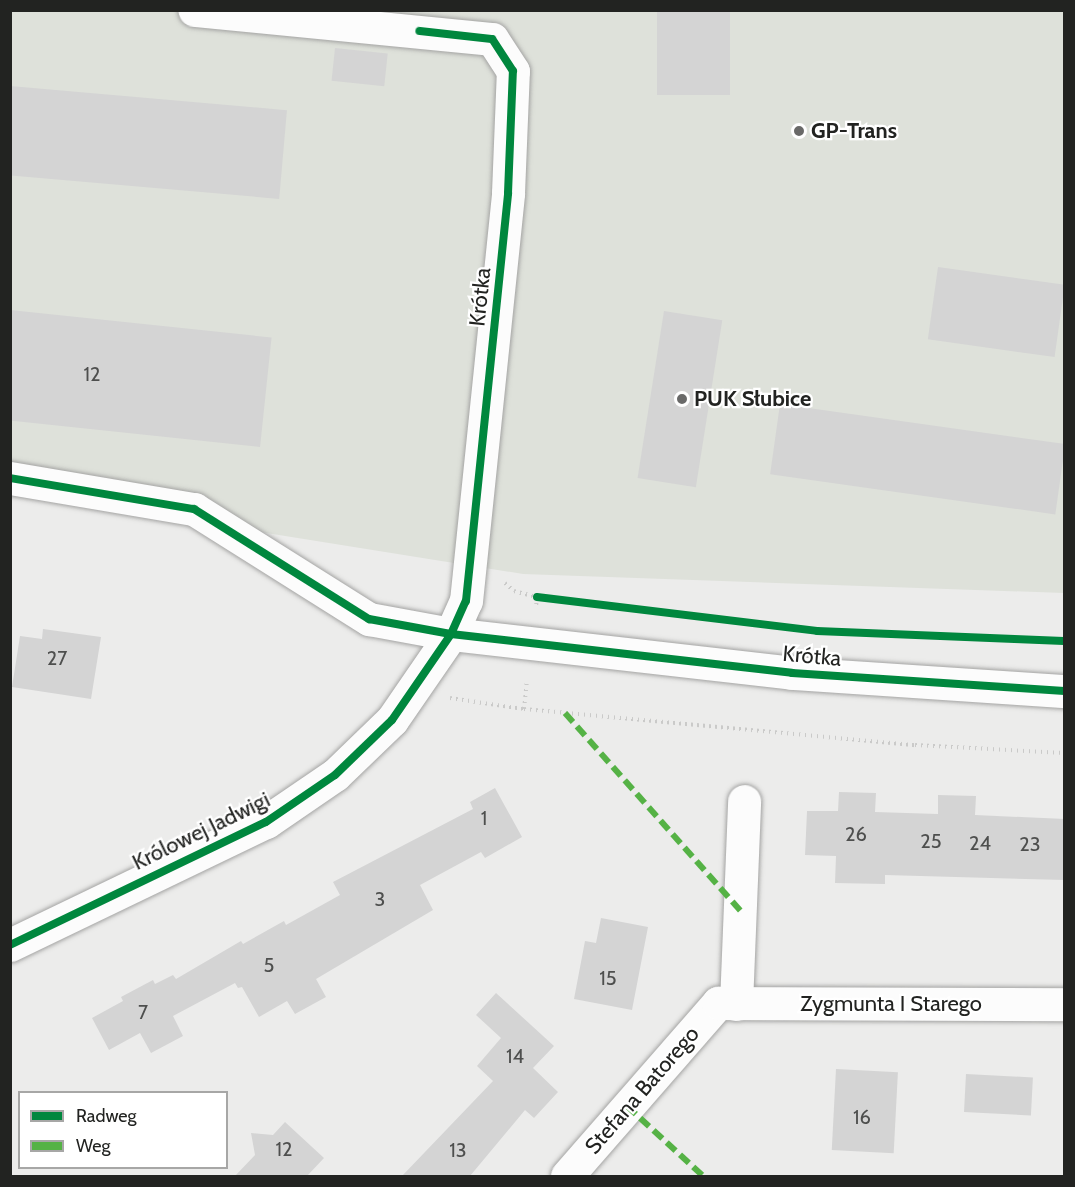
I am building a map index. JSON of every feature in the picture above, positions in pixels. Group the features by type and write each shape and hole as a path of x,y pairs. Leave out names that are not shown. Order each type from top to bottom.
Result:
{"street":[{"name":"Krótka","path":"194,10 492,39 513,71 514,121 474,544 466,601 451,634"},
{"name":"Krótka","path":"10,478 194,509 369,619 451,634 792,673 1065,691"},
{"name":"Królowej Jadwigi","path":"10,945 266,822 335,775 392,720 451,634"},
{"path":"727,1003 744,801"},
{"name":"Zygmunta I Starego","path":"727,1003 1065,1004"},
{"name":"Stefana Batorego","path":"567,1176 727,1003"}],"path":[{"path":"439,702 450,698 524,709 915,745 1065,753"}],"shaded area":[{"path":"10,11 1064,11 1064,593 523,574 11,492"}],"building":[{"path":"657,10 730,10 730,95 657,95"},
{"path":"335,48 388,54 384,86 332,81"},
{"path":"10,86 287,110 279,199 10,175"},
{"path":"938,267 1064,285 1055,357 928,339"},
{"path":"10,310 272,337 260,447 10,421"},
{"name":"PUK Słubice","path":"664,311 722,320 696,487 638,478"},
{"path":"780,404 1064,444 1055,514 770,474"},
{"path":"43,629 101,637 91,699 12,687 20,636 42,639"},
{"path":"495,788 522,837 485,858 481,852 420,885 433,910 316,979 326,997 295,1014 287,1001 259,1017 242,987 238,988 235,983 173,1016 183,1036 151,1053 140,1033 109,1050 92,1018 123,1001 121,997 153,980 155,984 173,975 176,979 241,941 243,944 284,921 286,925 340,895 333,882 473,809 470,802"},
{"path":"839,792 876,793 875,812 938,814 938,795 976,796 975,815 1065,819 1065,880 885,875 885,884 835,883 836,856 805,855 807,811 838,811"},
{"path":"601,918 648,927 632,1010 574,999 585,941 596,943"},
{"path":"496,993 554,1046 533,1068 558,1092 534,1118 525,1110 470,1176 402,1176 493,1081 477,1066 501,1038 476,1015"},
{"path":"836,1069 898,1072 894,1153 832,1150"},
{"path":"966,1074 1033,1078 1031,1115 964,1112"},
{"path":"285,1122 324,1158 307,1176 235,1176 255,1155 251,1133 273,1135"}],"marked path":[{"path":"565,713 740,910"},
{"path":"627,1106 703,1176"}],"cycle path":[{"path":"10,945 266,822 335,775 392,720 451,634 466,601 508,193 513,71 492,39 419,31"},
{"path":"10,478 194,509 369,619 451,634 792,673 1064,691"},
{"path":"537,597 817,631 1064,641"}],"place":[{"name":"GP-Trans","path":"799,131"},
{"name":"PUK Słubice","path":"682,399"}]}
